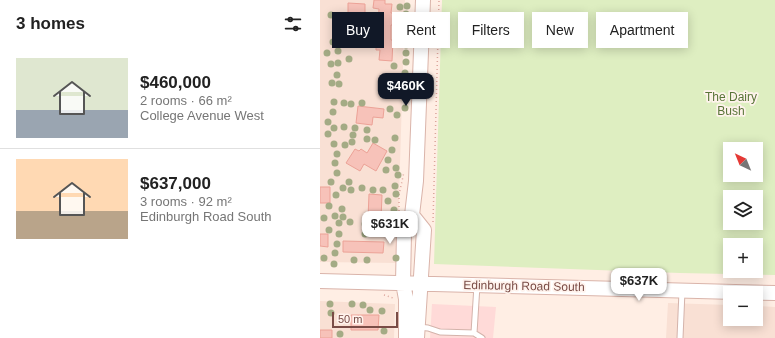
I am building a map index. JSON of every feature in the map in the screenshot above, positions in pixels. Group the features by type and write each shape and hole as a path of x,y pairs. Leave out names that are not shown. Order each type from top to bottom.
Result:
{"main road":[{"path":"406,338 406,299 403,283 404,233 412,215 416,181 423,0"},
{"path":"412,215 424,230 418,332"},
{"name":"Edinburgh Road South","path":"320,281 775,293"}],"lane":[{"path":"474,333 477,285"},
{"path":"680,338 682,290"},
{"path":"418,332 428,328 440,332 474,333 482,338"},
{"path":"439,338 440,332"}],"path":[{"path":"433,228 439,0"},
{"path":"383,294 397,299"}],"shaded area":[{"path":"320,0 405,0 405,12 392,12 392,48 404,48 397,263 320,262"},
{"path":"320,301 395,304 394,338 320,338"},
{"path":"668,303 723,305 723,326 763,326 763,306 775,307 775,338 666,338"},
{"path":"432,304 496,307 493,338 430,338"}],"green space":[{"name":"The Dairy Bush","path":"442,0 775,0 775,275 763,275 763,238 723,238 723,274 434,264 441,48 450,48 450,12 442,12"}],"building":[{"path":"374,0 385,0 385,4 392,4 392,61 379,60 380,50 376,50 376,48 384,48 384,12 379,12 379,9 373,8"},
{"path":"348,3 365,4 365,12 348,12"},
{"path":"386,78 401,79 400,92 386,91"},
{"path":"358,106 384,109 383,118 373,117 372,125 356,123"},
{"path":"373,143 387,151 376,171 364,164 360,171 346,163 355,149 359,151 361,149 367,153"},
{"path":"320,187 330,187 330,203 320,203"},
{"path":"369,194 382,195 381,219 368,218"},
{"path":"320,234 328,234 328,247 320,246"},
{"path":"343,241 384,242 383,253 343,252"},
{"path":"351,315 379,315 378,330 351,330"},
{"path":"320,330 332,330 332,338 320,338"}]}
